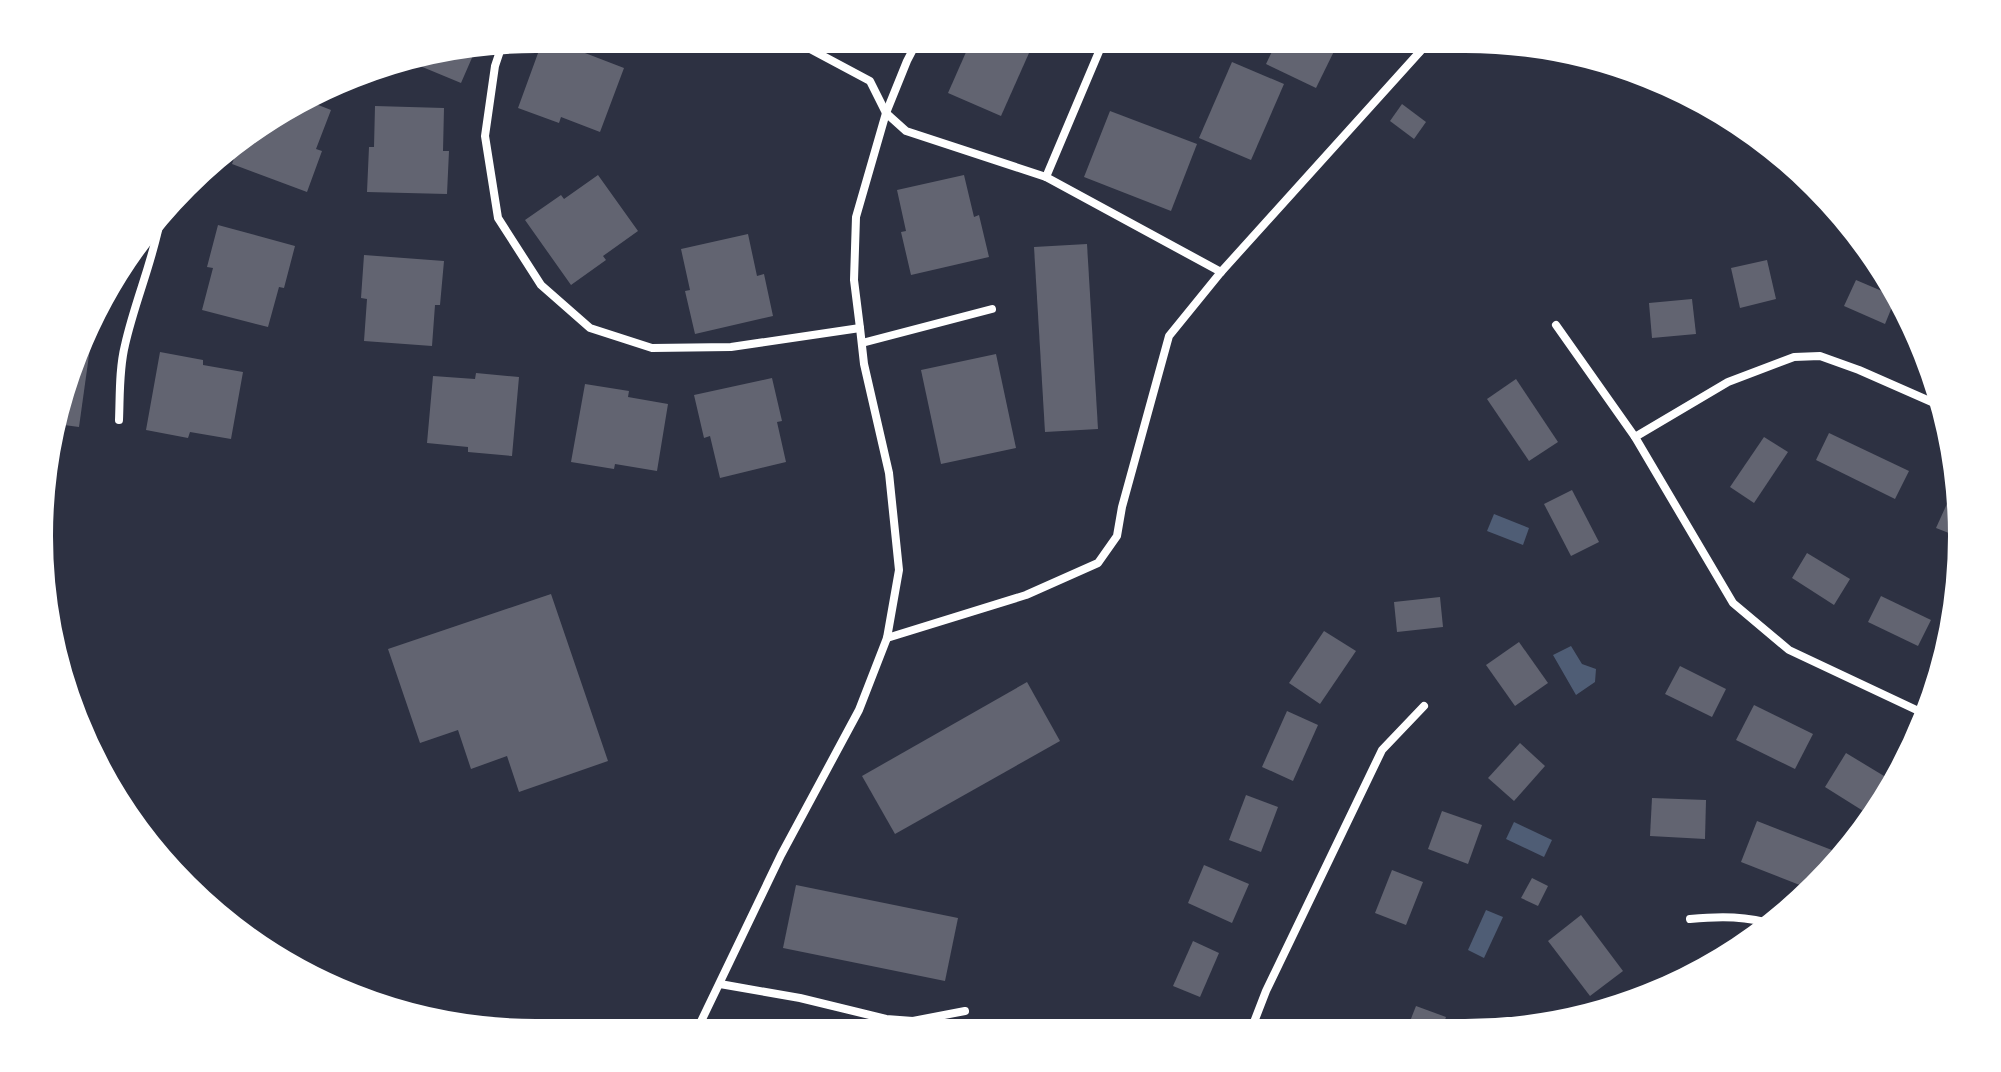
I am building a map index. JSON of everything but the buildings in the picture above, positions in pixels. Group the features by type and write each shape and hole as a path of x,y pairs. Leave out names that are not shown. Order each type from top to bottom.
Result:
{"street":[{"path":"808,48 870,81 886,113 906,131 1046,177 1221,272"},
{"path":"700,1024 781,855 859,710 887,638 899,570 889,473 862,343 854,280 856,217 886,113 914,48"},
{"path":"1046,177 1101,48"},
{"path":"1419,48 1419,52"},
{"path":"887,638 1026,595 1098,563 1117,536 1122,507 1169,336 1221,272 1423,48"},
{"path":"501,49 495,66 485,136 498,218 541,285 590,328 652,348 667,348 731,347 860,328"},
{"path":"119,420 124,349 160,225"},
{"path":"862,343 992,309"},
{"path":"1556,325 1635,437 1733,603 1789,650 1920,712"},
{"path":"1635,437 1728,382 1794,357 1820,356 1934,403"},
{"path":"1253,1024 1266,991 1382,750 1424,706"},
{"path":"1690,919 1720,916 1764,921"},
{"path":"720,984 800,998 886,1019 913,1021 965,1011"}],"water":[{"path":"1494,514 1529,528 1523,545 1487,531"},
{"path":"1571,646 1582,664 1596,669 1595,682 1576,695 1553,655"},
{"path":"1514,822 1552,840 1544,857 1506,839"},
{"path":"1486,910 1503,917 1484,958 1468,950"}]}
